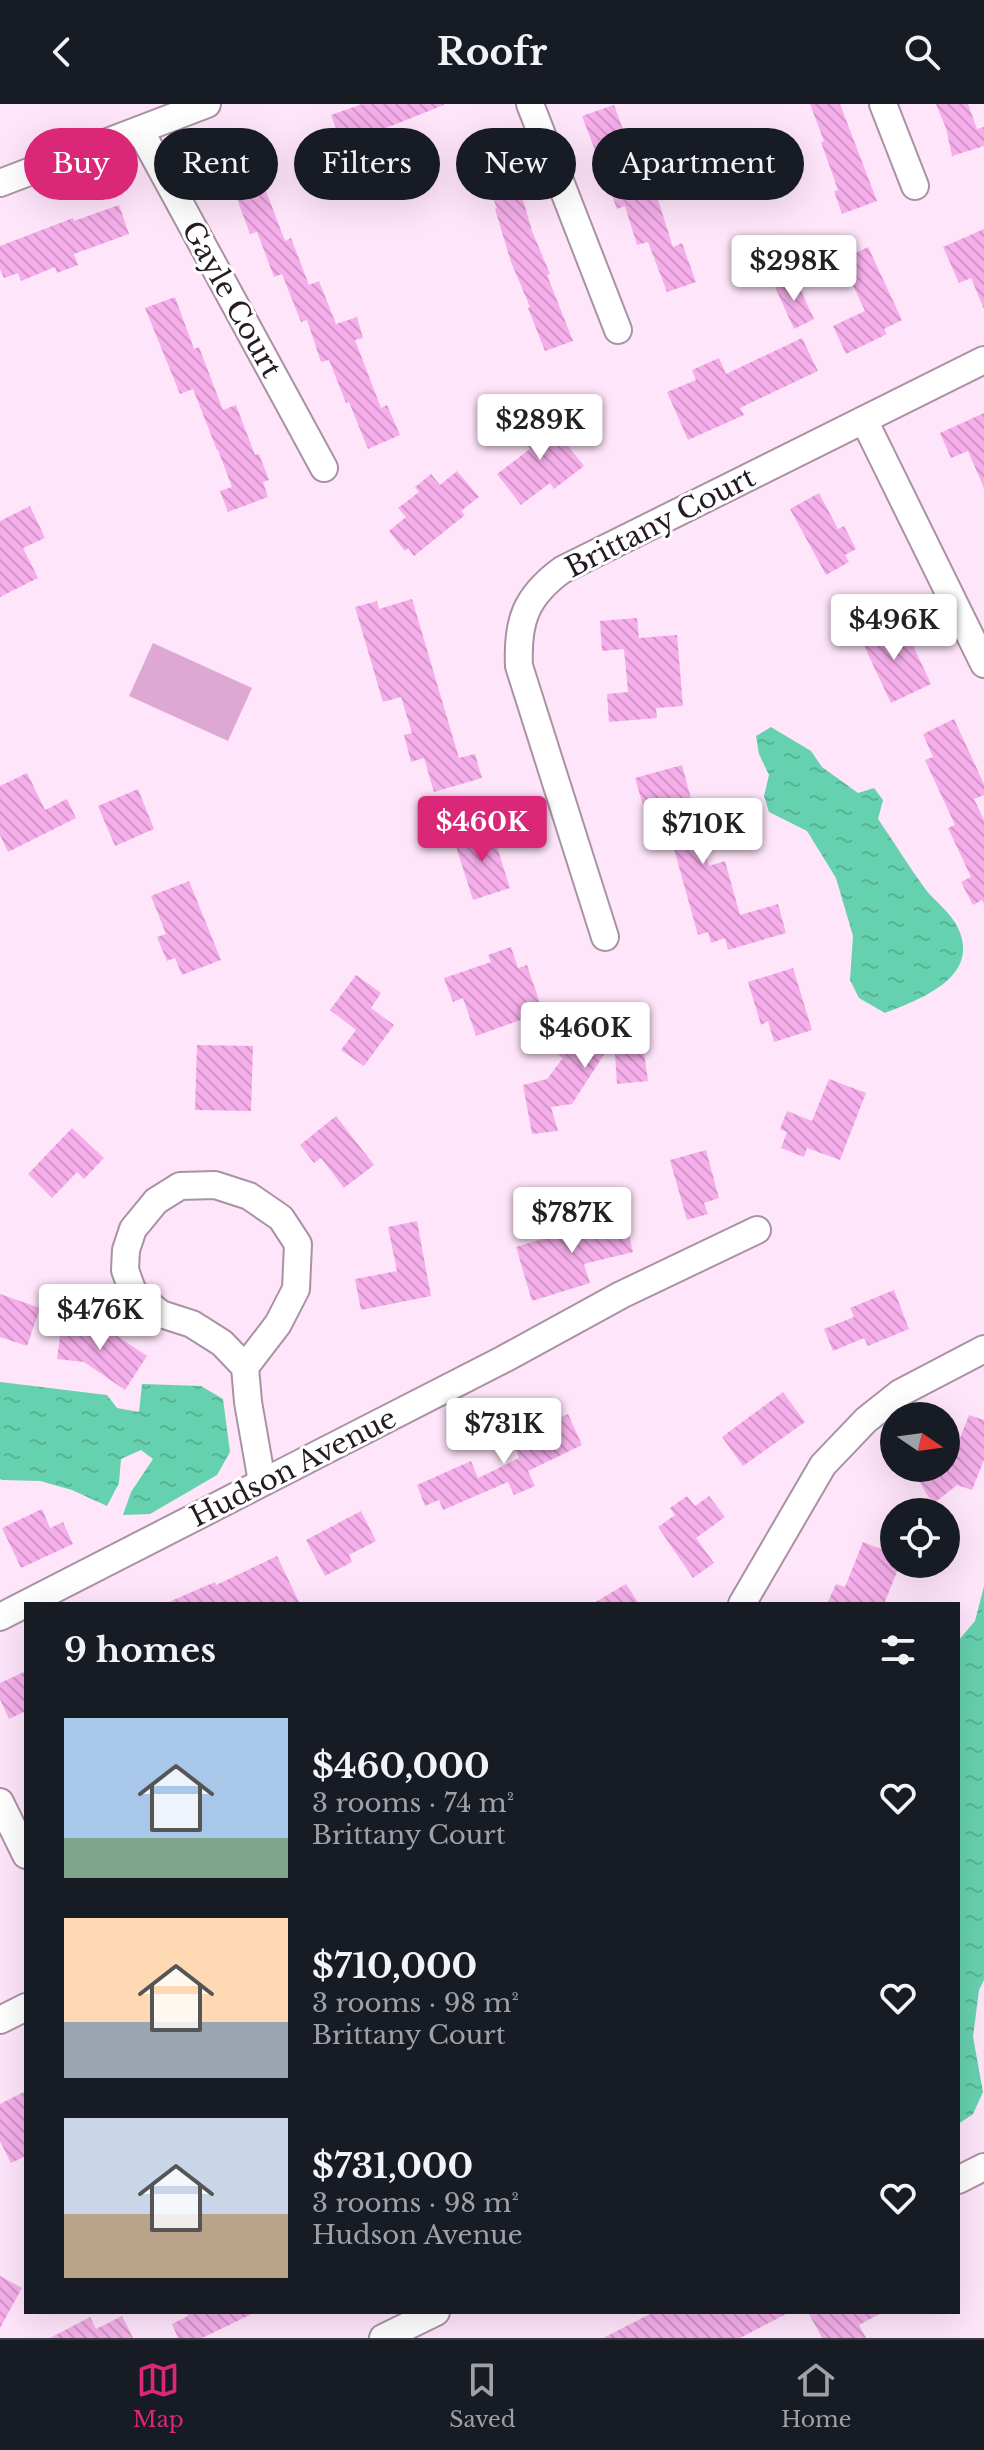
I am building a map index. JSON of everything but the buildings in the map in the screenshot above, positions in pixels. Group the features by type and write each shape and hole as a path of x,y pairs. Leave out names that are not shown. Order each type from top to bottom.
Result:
{"street":[{"path":"0,183 207,104"},
{"path":"530,104 618,330"},
{"path":"883,104 915,186"},
{"name":"Gayle Court","path":"140,130 324,468"},
{"name":"Brittany Court","path":"605,937 519,666 518,639 524,614 537,591 562,570 984,360"},
{"path":"864,420 984,664"},
{"path":"245,1367 278,1324 296,1289 298,1244 281,1218 249,1196 215,1185 180,1186 156,1201 133,1229 126,1250 125,1270 133,1292 161,1314 192,1324 222,1343 245,1367 262,1482"},
{"name":"Hudson Avenue","path":"29,1602 504,1359 621,1295 757,1230"},
{"path":"743,1602 823,1465 866,1420 900,1393 984,1349"},
{"name":"Hudson Avenue","path":"0,1617 24,1605"},
{"path":"0,1802 24,1851"},
{"path":"0,2020 24,2008"},
{"path":"960,2179 984,2167"},
{"path":"383,2338 432,2314"}],"shaded area":[{"path":"153,643 252,688 228,741 129,696"}],"water":[{"path":"771,727 811,751 822,767 858,793 874,788 883,800 878,819 926,890 955,923 963,945 955,973 930,993 885,1013 859,998 850,980 853,936 836,878 807,831 769,812 764,796 769,775 759,754 756,736"},
{"path":"0,1382 107,1395 117,1408 139,1412 142,1384 201,1386 223,1399 230,1452 217,1475 150,1514 123,1515 131,1492 153,1459 141,1450 121,1459 119,1483 107,1506 72,1490 40,1481 2,1480"},
{"path":"984,1586 984,1980 979,1990 973,2037 983,2092 973,2114 960,2123 960,1639 975,1621"}]}
